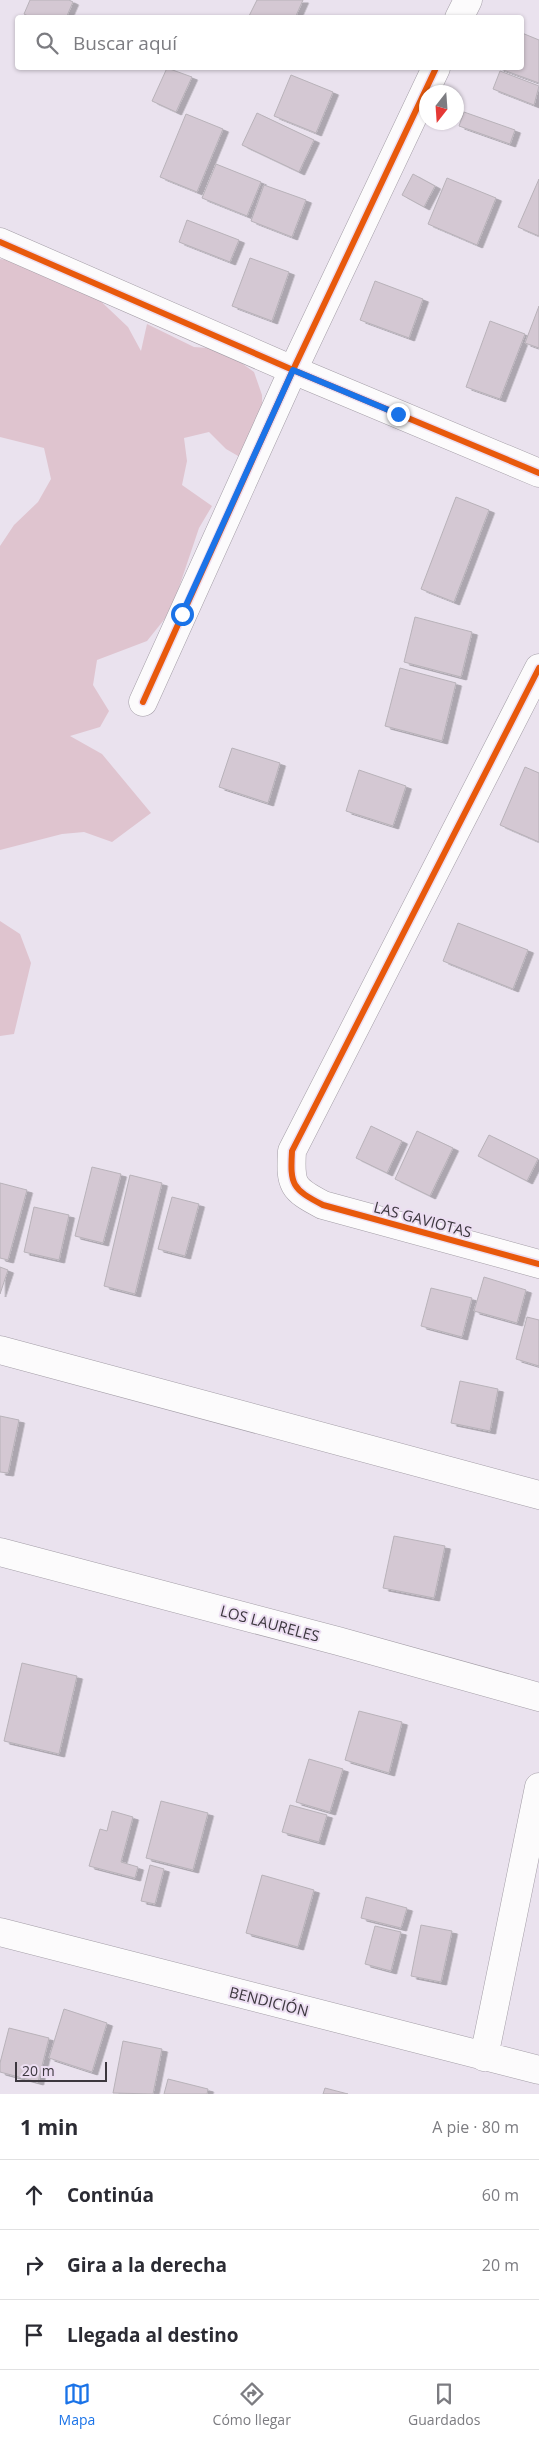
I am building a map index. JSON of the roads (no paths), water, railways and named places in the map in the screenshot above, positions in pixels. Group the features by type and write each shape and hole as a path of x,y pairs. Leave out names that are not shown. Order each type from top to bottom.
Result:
{"street":[{"path":"460,15 468,0"},
{"path":"143,702 293,370 435,70"},
{"path":"0,242 293,370 539,473"},
{"name":"LAS GAVIOTAS","path":"539,668 292,1151 290,1175 301,1194 323,1204 539,1264"},
{"path":"0,1350 539,1495"},
{"name":"LOS LAURELES","path":"0,1552 338,1641 539,1697"},
{"path":"484,2057 539,1787"},
{"name":"BENDICIÓN","path":"0,1932 539,2070"}]}
